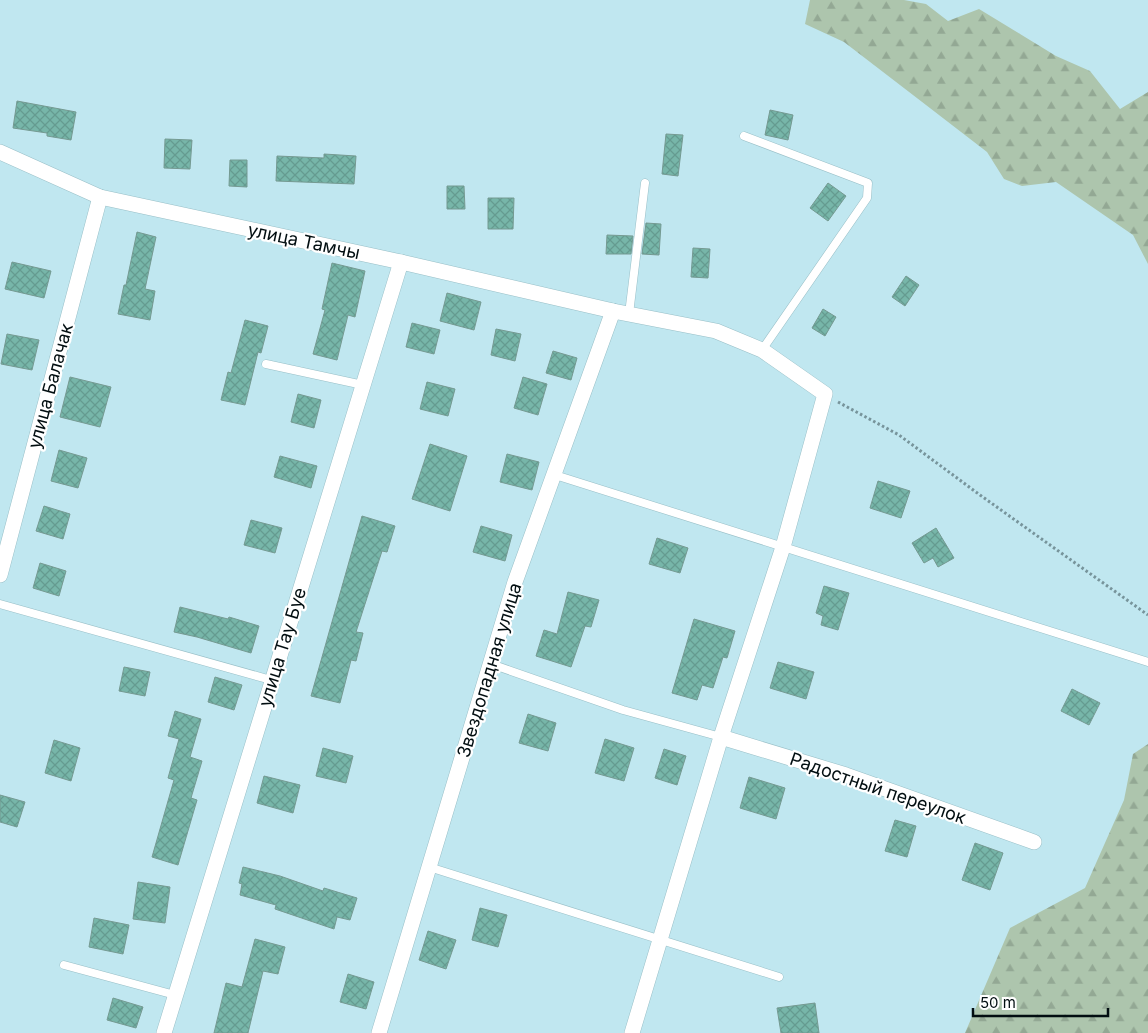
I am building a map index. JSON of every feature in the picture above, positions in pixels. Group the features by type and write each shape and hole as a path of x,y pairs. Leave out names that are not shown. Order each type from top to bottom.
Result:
{"street":[{"name":"улица Тамчы","path":"0,152 100,197 401,262 613,311 716,331 762,350 824,394"},
{"name":"улица Балачак","path":"0,574 100,197"},
{"name":"улица Тау Буе","path":"164,1033 401,262"},
{"name":"Звездопадная улица","path":"379,1033 515,582 613,311"},
{"path":"632,1033 721,736 783,547 824,394"},
{"name":"Радостный переулок","path":"721,736 846,775 1034,842"}],"lane":[{"path":"744,136 868,183 867,198 762,350"},
{"path":"629,314 645,183"},
{"path":"266,364 363,385"},
{"path":"555,475 1148,662"},
{"path":"0,604 272,680"},
{"path":"491,664 622,710 721,736"},
{"path":"429,867 660,938 779,977"},
{"path":"64,965 175,995"}],"path":[{"path":"824,394 900,435 980,495 1148,615"}],"green space":[{"path":"810,0 904,0 926,4 948,21 979,9 1056,56 1090,71 1120,109 1148,92 1148,264 1133,235 1056,182 1022,186 1004,179 987,152 844,42 805,24"},
{"path":"1148,744 1148,1033 965,1033 1010,928 1085,888 1124,800 1133,754"}],"building":[{"path":"17,101 76,112 71,140 47,136 47,133 13,128"},
{"path":"770,110 793,115 788,140 765,135"},
{"path":"666,134 683,135 678,176 662,174"},
{"path":"165,139 192,140 190,169 164,168"},
{"path":"324,154 356,156 354,184 276,181 277,156 324,158"},
{"path":"230,160 247,160 247,187 229,186"},
{"path":"828,183 846,196 828,221 810,208"},
{"path":"447,186 464,186 465,209 447,209"},
{"path":"488,198 514,198 513,229 488,229"},
{"path":"646,223 661,224 659,255 642,254"},
{"path":"137,232 156,237 145,289 155,291 150,320 118,314"},
{"path":"607,235 633,236 631,254 606,254"},
{"path":"693,248 710,249 708,278 691,277"},
{"path":"12,262 51,271 44,298 5,289"},
{"path":"332,263 365,271 355,317 348,315 337,360 313,354 325,310 322,309"},
{"path":"906,276 919,285 905,306 892,297"},
{"path":"447,293 481,302 474,330 440,321"},
{"path":"823,309 836,317 825,336 812,328"},
{"path":"245,320 268,326 261,353 258,352 245,405 221,400 228,372 231,373"},
{"path":"412,323 440,330 434,354 406,347"},
{"path":"496,329 521,334 515,361 491,355"},
{"path":"7,334 39,340 32,370 1,364"},
{"path":"553,351 577,358 571,380 546,373"},
{"path":"70,377 111,387 100,427 60,417"},
{"path":"523,377 547,384 538,415 514,408"},
{"path":"427,382 455,389 448,416 420,409"},
{"path":"298,394 321,400 314,428 291,422"},
{"path":"430,444 467,456 450,511 412,499"},
{"path":"59,450 87,458 78,488 51,481"},
{"path":"507,454 539,462 532,490 500,482"},
{"path":"280,456 317,466 311,488 274,477"},
{"path":"878,481 910,491 901,518 870,508"},
{"path":"44,506 70,514 63,539 36,531"},
{"path":"362,516 395,526 387,552 382,551 356,632 363,633 356,661 351,660 340,703 311,696"},
{"path":"251,520 282,528 275,553 244,545"},
{"path":"481,526 512,535 505,561 473,552"},
{"path":"936,528 954,558 938,567 933,558 924,563 912,543"},
{"path":"657,538 688,548 680,573 649,564"},
{"path":"40,563 66,571 59,596 33,588"},
{"path":"824,586 849,593 838,630 821,625 823,616 816,613"},
{"path":"568,592 599,600 591,627 585,626 571,667 536,656 544,630 557,634"},
{"path":"180,607 228,619 229,617 259,626 251,653 174,632"},
{"path":"694,619 735,631 727,658 723,657 713,688 702,685 697,700 672,693"},
{"path":"778,662 814,672 806,699 770,688"},
{"path":"124,667 150,672 145,696 119,691"},
{"path":"215,677 242,685 234,710 208,702"},
{"path":"1072,689 1100,703 1089,725 1061,711"},
{"path":"175,711 201,719 190,757 202,761 191,798 197,800 178,865 152,857 174,780 168,778 179,739 168,736"},
{"path":"528,714 556,723 548,751 519,743"},
{"path":"605,739 634,748 624,781 595,773"},
{"path":"54,740 80,748 71,781 45,773"},
{"path":"323,748 353,756 346,783 316,776"},
{"path":"664,749 686,756 677,785 655,778"},
{"path":"264,776 300,785 293,813 257,803"},
{"path":"749,777 785,788 776,819 740,808"},
{"path":"0,795 25,802 17,827 0,822"},
{"path":"895,820 916,826 907,857 885,851"},
{"path":"975,843 1003,853 990,890 962,880"},
{"path":"243,867 280,876 323,891 324,888 357,898 350,920 337,917 334,929 275,909 276,905 240,895 242,884 239,883"},
{"path":"138,882 170,887 165,923 133,919"},
{"path":"480,908 507,915 498,947 472,940"},
{"path":"94,918 129,925 123,954 89,947"},
{"path":"428,931 456,940 446,969 419,960"},
{"path":"255,939 285,947 278,974 263,971 248,1033 214,1033 226,983 242,987"},
{"path":"348,974 374,982 366,1009 340,1002"},
{"path":"113,998 143,1007 136,1028 107,1020"},
{"path":"815,1003 819,1033 781,1033 777,1008"}]}
